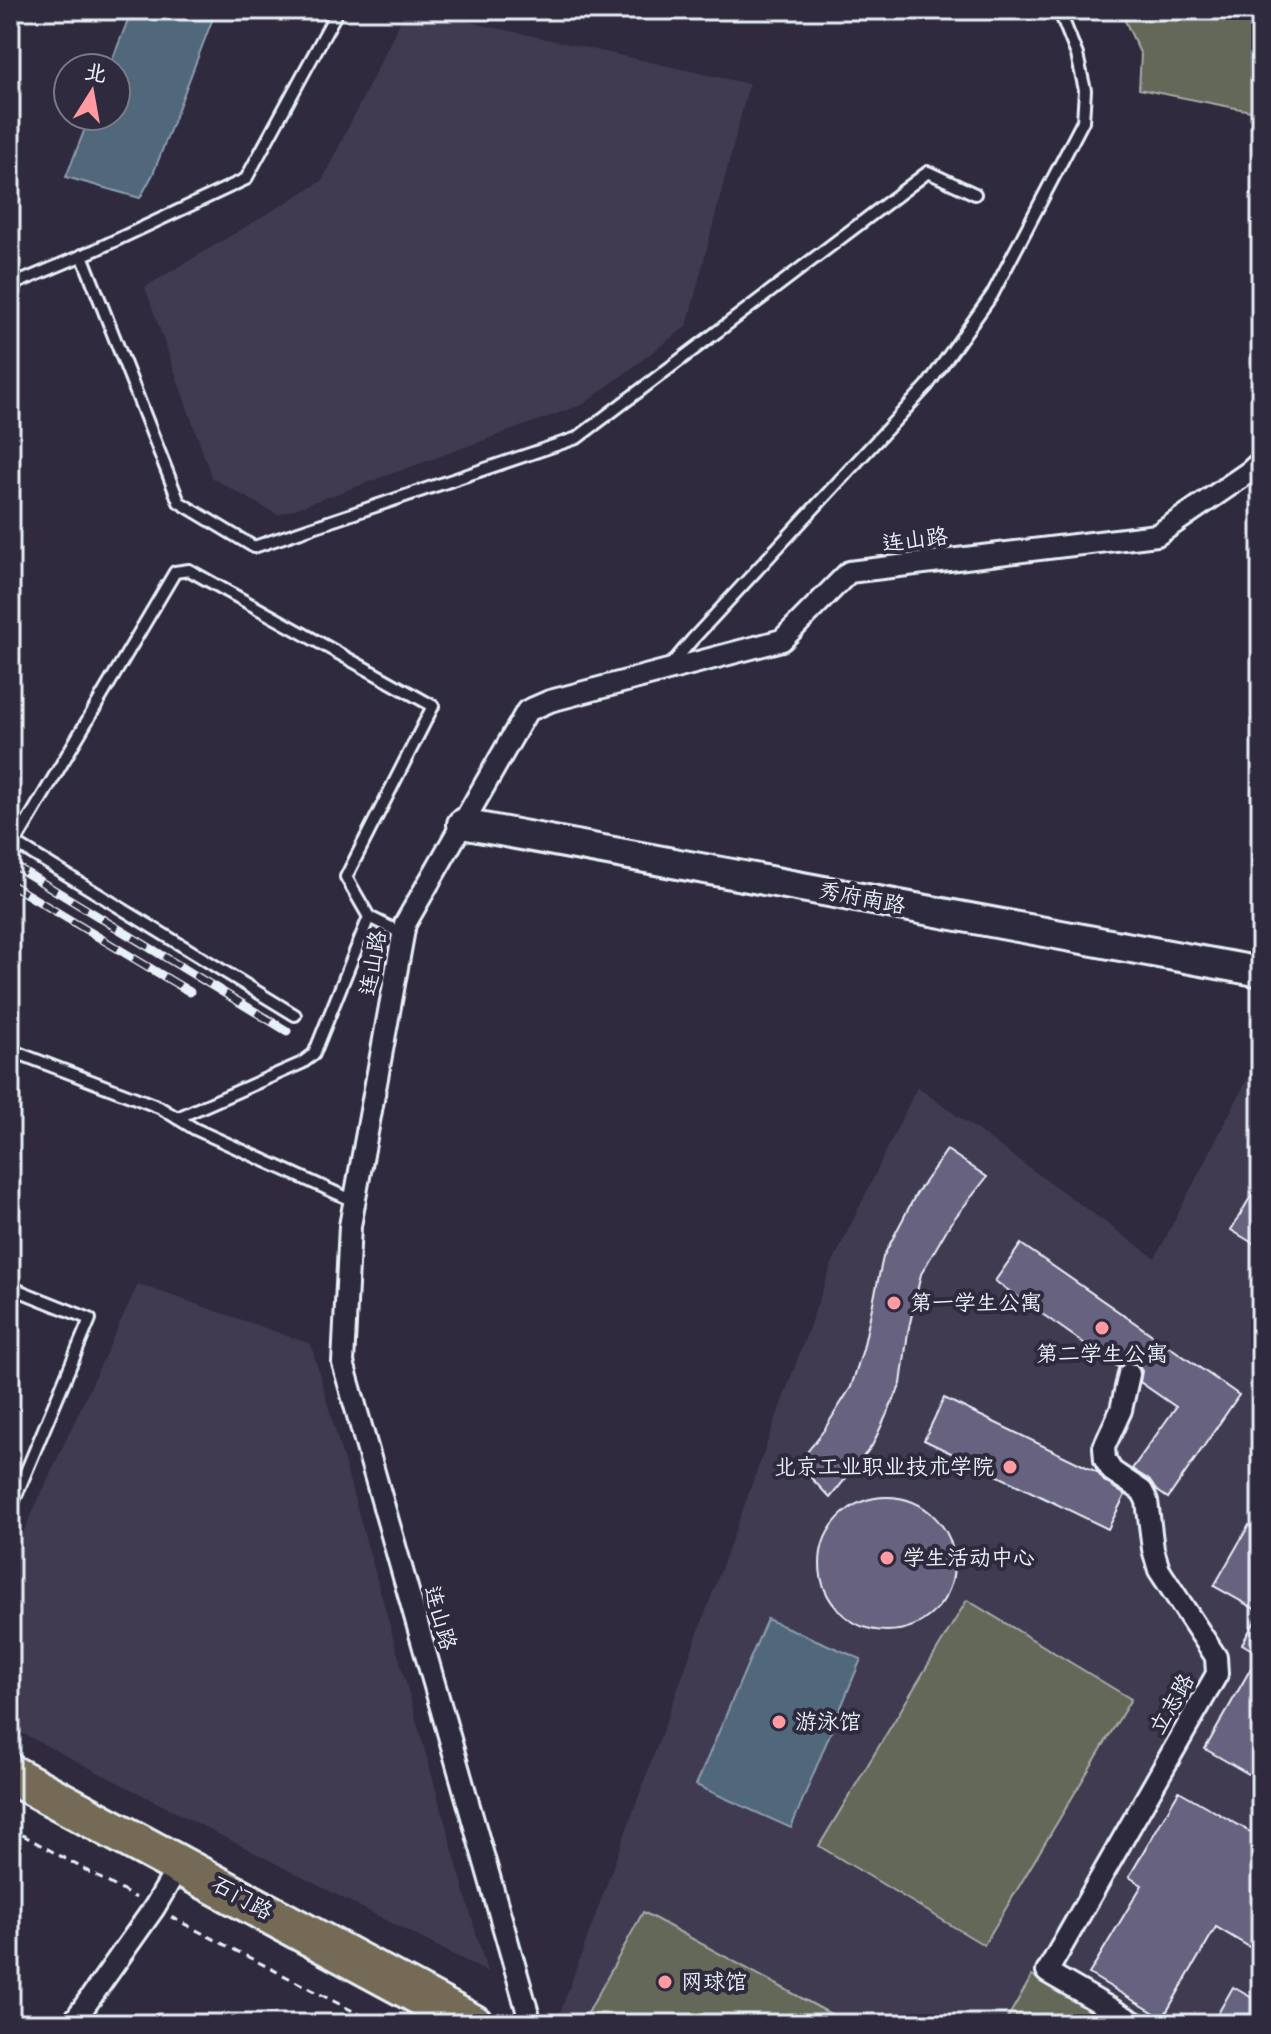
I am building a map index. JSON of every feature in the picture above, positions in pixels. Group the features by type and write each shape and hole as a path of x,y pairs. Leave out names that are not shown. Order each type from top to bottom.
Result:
{"highway":[{"name":"石门路","path":"10,1774 167,1886 473,2024"},
{"name":"石门路","path":"10,1802 423,2024"}],"street":[{"name":"连山路","path":"531,2024 343,1363 350,1226 405,924 527,711 550,701 782,640 849,572 1157,535 1261,461"},
{"name":"秀府南路","path":"462,824 1261,972"},
{"name":"立志路","path":"1129,1374 1121,1410 1104,1447 1105,1460 1112,1471 1142,1491 1147,1501 1159,1570 1216,1657 1217,1674 1047,1972 1137,2024"},
{"path":"72,2024 167,1886"}],"lane":[{"path":"10,286 246,179 338,10"},
{"path":"666,671 927,386 992,295 1083,121 1085,90 1077,55 1059,10"},
{"path":"82,255 179,502 254,547 577,438 928,172 975,194"},
{"path":"295,1015 12,841 175,572 189,570 433,706 346,877 369,917 403,934"},
{"path":"177,1118 302,1063 314,1054 369,917"},
{"path":"10,1050 159,1107 195,1129 354,1201"},
{"path":"10,1287 90,1319 10,1510"}],"path":[{"path":"10,1828 167,1886 378,2024"}],"shaded area":[{"path":"406,10 749,84 687,326 584,404 278,515 212,478 145,287 322,181"},
{"name":"北京工业职业技术学院","path":"1261,1053 1261,2024 556,2024 832,1264 917,1087 1155,1258"},
{"path":"138,1284 311,1344 487,1972 10,1727 10,1561"}],"green space":[{"path":"1120,10 1261,10 1261,113 1139,89 1141,55"},
{"path":"967,1600 1131,1699 984,1945 819,1846"},
{"name":"网球馆","path":"643,1912 840,2019 837,2024 582,2024"},
{"path":"1032,1976 1117,2024 1004,2024"}],"water":[{"path":"132,10 216,10 153,174 140,198 66,177 84,132 132,132 132,52 115,52"},
{"name":"游泳馆","path":"767,1619 861,1659 791,1828 696,1785"}],"building":[{"name":"第一学生公寓","path":"947,1150 987,1177 950,1224 921,1274 908,1332 901,1384 872,1446 830,1498 798,1464 851,1387 863,1349 883,1257 916,1194"},
{"path":"1261,1179 1261,1248 1231,1230"},
{"name":"第二学生公寓","path":"1021,1244 1239,1395 1168,1498 1132,1469 1176,1407 1140,1382 1142,1371 1137,1364 1126,1361 1118,1367 995,1281"},
{"path":"944,1398 1097,1472 1104,1481 1125,1495 1108,1529 924,1440"},
{"name":"学生活动中心","path":"887,1497 913,1502 934,1517 949,1538 954,1564 949,1590 934,1611 913,1626 887,1631 861,1626 840,1611 825,1590 820,1564 825,1538 840,1517 861,1502"},
{"path":"1249,1525 1261,1532 1261,1781 1205,1749 1259,1654 1242,1644 1260,1612 1214,1586"},
{"path":"1179,1791 1261,1838 1261,1954 1216,1927 1163,2018 1089,1974 1142,1885 1129,1877"},
{"path":"1233,1987 1261,2003 1261,2024 1212,2024"}],"railway":[{"path":"10,863 287,1031"},
{"path":"10,884 190,992"}],"place":[{"name":"第一学生公寓","path":"894,1303"},
{"name":"第二学生公寓","path":"1102,1328"},
{"name":"北京工业职业技术学院","path":"1010,1467"},
{"name":"学生活动中心","path":"887,1558"},
{"name":"游泳馆","path":"779,1722"},
{"name":"网球馆","path":"665,1982"}]}
